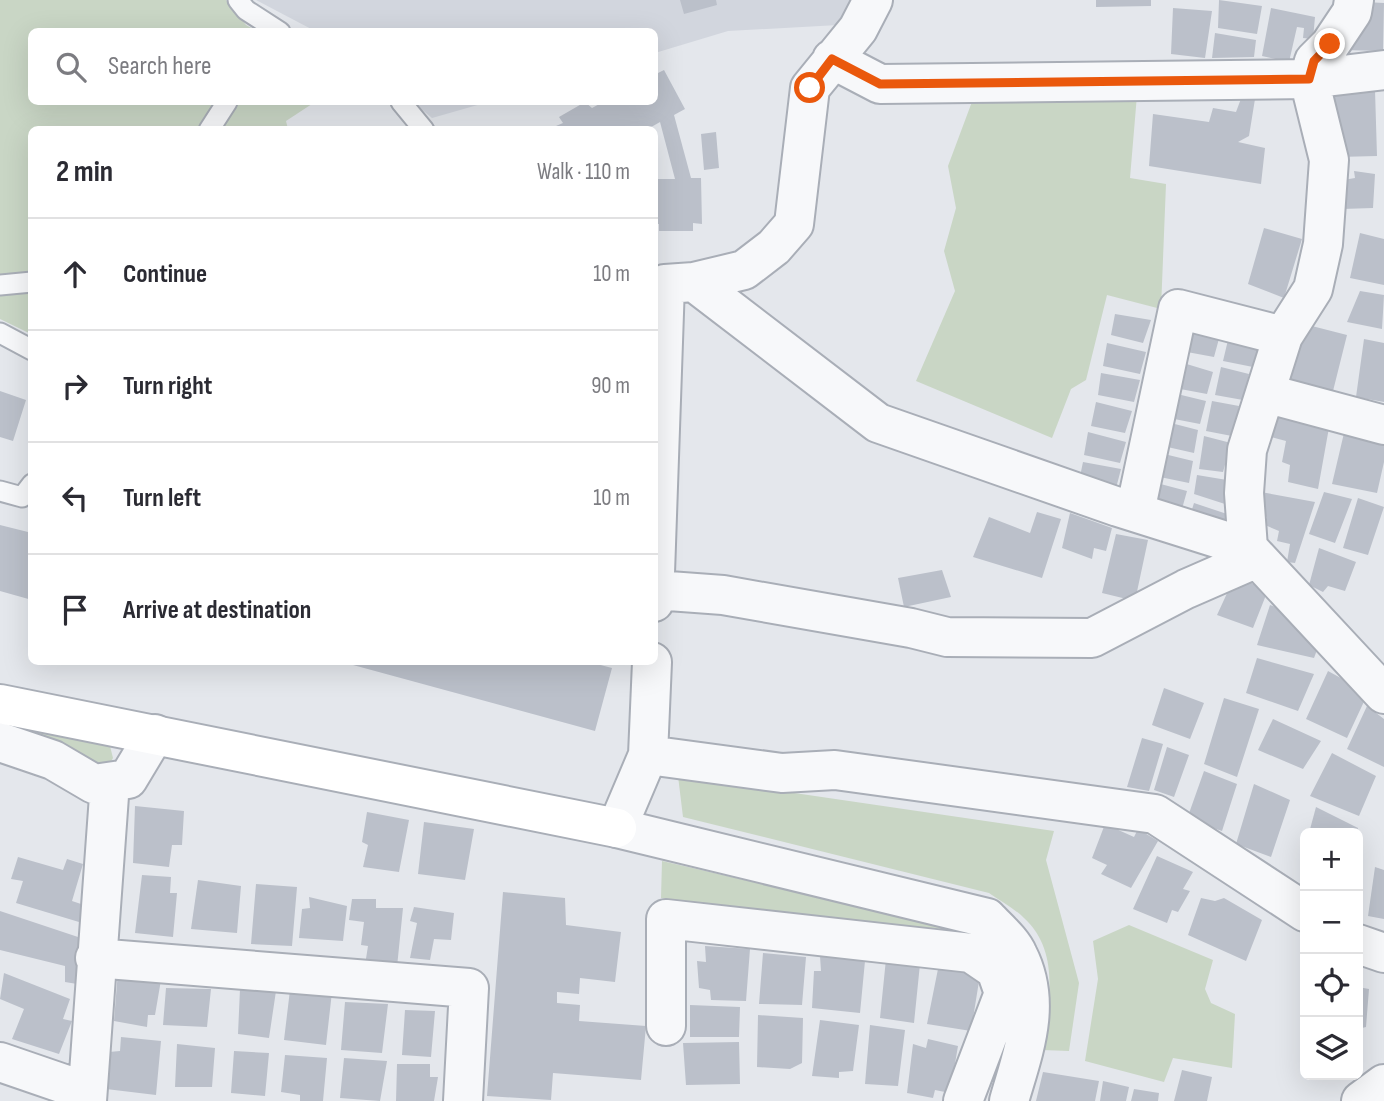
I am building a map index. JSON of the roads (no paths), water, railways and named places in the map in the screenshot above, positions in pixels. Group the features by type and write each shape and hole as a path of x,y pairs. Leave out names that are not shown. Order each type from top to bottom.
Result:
{"street":[{"path":"671,283 744,270 774,247 794,224 810,88 858,29 873,0"},
{"path":"1253,553 1244,493 1247,450 1283,336 1313,289 1324,244 1329,160 1309,79 1314,61 1352,12 1354,0"},
{"path":"832,59 880,84 1309,79 1384,70"},
{"path":"671,283 878,423 1253,553 1384,694"},
{"path":"658,532 671,283"},
{"path":"1135,512 1178,309 1283,336"},
{"path":"1265,393 1384,425"},
{"path":"658,590 723,595 911,628 947,637 1091,638 1253,553"},
{"path":"617,828 648,755 652,665"},
{"path":"0,704 617,828 986,918 1018,953 1031,988 1031,1025 1009,1101"},
{"path":"0,742 53,760 94,783 128,779 155,734"},
{"path":"648,755 782,773 835,770 1155,814 1300,909"},
{"path":"86,1101 110,782"},
{"path":"666,1026 666,919 971,953 996,970 1004,993 963,1101"},
{"path":"1363,946 1384,953"},
{"path":"95,957 468,988 463,1101"},
{"path":"0,1062 67,1085 86,1101"},
{"path":"1361,1101 1384,1084"}],"lane":[{"path":"238,0 246,10 274,28"},
{"path":"212,126 225,105"},
{"path":"403,105 421,126"},
{"path":"0,285 28,282"},
{"path":"0,333 28,348"},
{"path":"0,491 22,497 28,489"}]}
